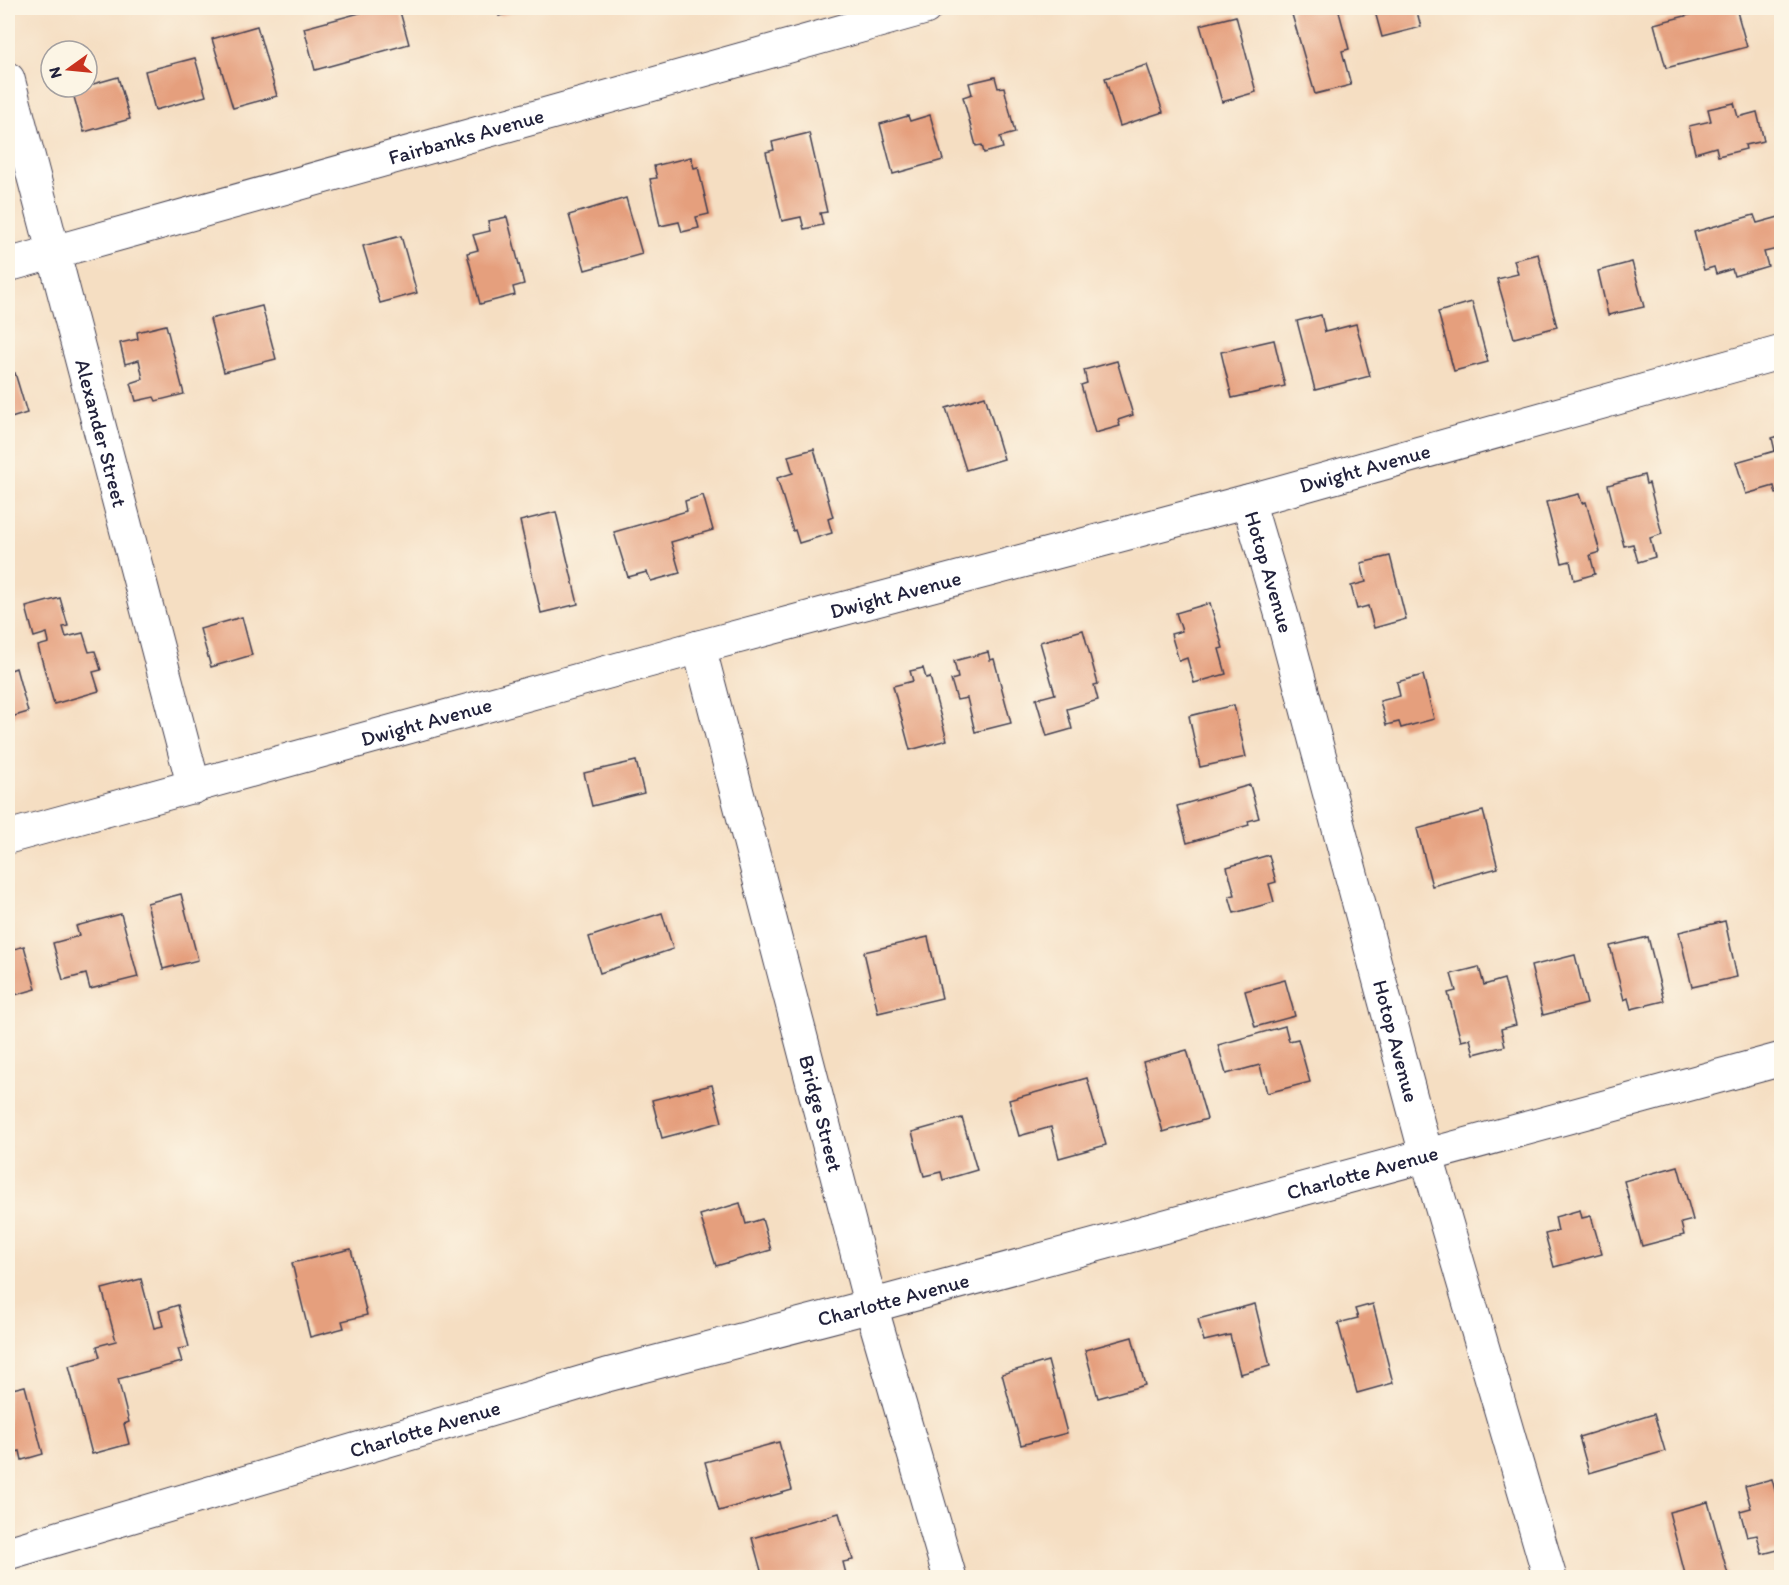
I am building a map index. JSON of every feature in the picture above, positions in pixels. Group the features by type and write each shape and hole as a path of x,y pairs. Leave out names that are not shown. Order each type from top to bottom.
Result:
{"street":[{"name":"Fairbanks Avenue","path":"8,265 925,8"},
{"name":"Alexander Street","path":"8,79 194,787"},
{"name":"Dwight Avenue","path":"8,837 699,647 1248,501 1782,352"},
{"name":"Hotop Avenue","path":"1248,501 1282,616 1426,1154 1550,1578"},
{"name":"Bridge Street","path":"699,647 871,1306 950,1578"},
{"name":"Charlotte Avenue","path":"8,1553 607,1375 871,1306 1782,1059"}],"building":[{"path":"378,8 399,8 409,44 315,70 304,28"},
{"path":"496,8 525,8 499,16"},
{"path":"1294,8 1338,8 1349,49 1342,51 1351,85 1315,94 1291,11"},
{"path":"1374,8 1416,8 1421,27 1382,37"},
{"path":"1716,8 1736,8 1747,47 1666,68 1654,24"},
{"path":"1236,16 1256,92 1222,102 1200,25"},
{"path":"257,26 277,96 233,108 212,39"},
{"path":"195,58 206,96 155,110 145,71"},
{"path":"1147,65 1163,112 1120,126 1105,78"},
{"path":"118,77 130,119 84,132 75,99 99,99 99,82"},
{"path":"995,77 998,88 1004,87 1015,133 1000,137 1003,148 984,153 982,145 976,146 963,97 972,94 969,83"},
{"path":"1734,103 1738,117 1757,112 1764,141 1745,145 1746,149 1718,156 1716,147 1695,153 1689,126 1711,121 1708,109"},
{"path":"930,115 943,160 893,174 880,124 908,116 910,121"},
{"path":"809,133 827,212 820,213 823,225 804,229 801,217 782,221 766,152 774,150 772,142"},
{"path":"691,157 694,168 698,167 709,214 696,217 699,228 682,232 679,222 660,226 650,179 657,178 654,166"},
{"path":"626,198 642,254 585,270 569,215"},
{"path":"1754,215 1757,223 1779,217 1782,227 1782,248 1764,252 1768,266 1734,276 1732,269 1716,274 1714,267 1704,270 1694,232"},
{"path":"507,217 524,284 513,287 515,295 480,304 467,253 478,250 473,235 490,231 488,221"},
{"path":"401,236 417,293 380,303 363,246"},
{"path":"1538,254 1557,327 1514,338 1497,279 1518,274 1514,260"},
{"path":"1632,262 1644,307 1608,315 1598,271"},
{"path":"1472,302 1488,362 1454,371 1438,312"},
{"path":"262,306 276,359 224,372 210,319"},
{"path":"1321,315 1325,332 1356,324 1370,376 1315,390 1297,321"},
{"path":"166,325 184,394 156,401 154,397 136,401 131,383 143,379 139,360 125,364 120,343 138,339 137,332"},
{"path":"1274,340 1285,386 1232,398 1221,352"},
{"path":"1117,361 1133,415 1118,420 1120,426 1095,433 1081,385 1087,383 1084,370"},
{"path":"15,373 27,413 8,419 8,375"},
{"path":"985,396 1004,459 966,470 946,408"},
{"path":"1782,435 1782,493 1776,494 1774,486 1746,494 1736,462 1775,451 1772,438"},
{"path":"814,449 833,517 828,519 832,533 799,543 795,530 793,531 777,478 793,473 788,456"},
{"path":"1644,475 1646,484 1649,483 1662,534 1650,538 1655,557 1638,562 1633,544 1624,546 1608,485"},
{"path":"1579,494 1582,503 1586,502 1600,552 1590,555 1595,574 1574,580 1570,561 1562,563 1546,502"},
{"path":"703,495 713,530 671,542 680,573 651,581 647,572 628,577 614,532 687,511 685,501"},
{"path":"556,512 578,604 541,613 520,521"},
{"path":"1390,556 1406,619 1374,628 1368,606 1357,609 1351,586 1366,582 1361,563"},
{"path":"60,598 68,626 63,627 66,637 83,633 89,652 95,651 101,670 93,672 99,691 54,704 38,646 49,643 47,633 34,637 26,607"},
{"path":"1210,603 1223,648 1219,649 1226,674 1194,683 1187,658 1179,661 1171,634 1182,631 1176,613"},
{"path":"242,617 252,655 211,667 200,629"},
{"path":"1083,630 1098,684 1094,685 1098,700 1067,709 1072,729 1047,736 1036,699 1055,694 1040,642"},
{"path":"988,652 990,660 994,659 1011,723 975,732 967,698 957,700 951,680 958,678 954,661"},
{"path":"16,668 28,712 8,718 8,671"},
{"path":"923,668 926,678 930,677 947,740 910,750 893,686 913,681 910,671"},
{"path":"1423,675 1434,719 1401,728 1399,722 1386,725 1380,701 1400,696 1397,682"},
{"path":"1234,705 1246,757 1200,767 1189,716"},
{"path":"636,761 644,793 592,806 584,773"},
{"path":"1250,785 1259,818 1248,821 1249,825 1187,843 1177,806"},
{"path":"1483,811 1498,868 1432,886 1417,829"},
{"path":"1269,855 1276,882 1269,884 1274,902 1234,913 1229,896 1235,895 1227,867"},
{"path":"181,894 198,960 163,969 147,903"},
{"path":"662,913 673,949 600,973 589,937"},
{"path":"121,914 138,977 90,989 86,974 63,980 53,943 79,936 76,926"},
{"path":"1725,921 1737,977 1692,987 1679,932"},
{"path":"928,937 942,998 878,1013 864,952"},
{"path":"1648,937 1664,1001 1631,1009 1628,998 1624,1000 1610,946"},
{"path":"24,946 36,989 8,997 8,951"},
{"path":"1575,955 1587,1004 1543,1015 1531,966"},
{"path":"1479,967 1484,985 1504,979 1516,1025 1501,1029 1505,1046 1474,1054 1470,1039 1461,1041 1448,993 1456,991 1451,974"},
{"path":"1285,980 1295,1016 1255,1027 1245,991"},
{"path":"1285,1026 1289,1041 1298,1039 1310,1082 1267,1093 1260,1065 1226,1074 1218,1045"},
{"path":"1187,1050 1207,1119 1163,1132 1143,1062"},
{"path":"1087,1078 1106,1145 1059,1158 1051,1127 1019,1136 1009,1100"},
{"path":"712,1085 722,1122 662,1138 652,1100"},
{"path":"962,1118 977,1170 943,1180 941,1172 924,1176 912,1132"},
{"path":"1678,1166 1693,1220 1681,1223 1684,1235 1642,1246 1624,1181"},
{"path":"740,1203 746,1224 762,1219 771,1250 716,1266 700,1215"},
{"path":"1580,1210 1582,1218 1591,1216 1602,1254 1554,1267 1545,1234 1558,1231 1555,1217"},
{"path":"351,1249 367,1315 342,1321 344,1328 310,1337 292,1263"},
{"path":"141,1279 154,1328 163,1326 159,1311 178,1305 189,1347 178,1349 182,1362 118,1379 129,1422 124,1424 129,1444 92,1454 69,1366 100,1357 97,1346 116,1341 102,1289"},
{"path":"1255,1304 1270,1366 1240,1374 1230,1335 1204,1341 1198,1319"},
{"path":"1373,1304 1393,1383 1357,1393 1338,1323 1358,1318 1355,1309"},
{"path":"1132,1337 1145,1385 1098,1398 1085,1350"},
{"path":"1048,1361 1067,1433 1021,1445 1002,1374"},
{"path":"25,1386 43,1454 22,1460 20,1451 8,1454 8,1390"},
{"path":"1654,1414 1665,1451 1589,1473 1579,1437"},
{"path":"779,1442 792,1490 719,1511 705,1462"},
{"path":"1772,1479 1778,1502 1782,1501 1782,1549 1762,1554 1757,1535 1747,1537 1740,1511 1751,1508 1745,1486"},
{"path":"1708,1502 1729,1578 1686,1578 1669,1512"},
{"path":"839,1513 853,1560 843,1562 847,1578 806,1578 805,1574 793,1578 763,1578 752,1538"}]}
